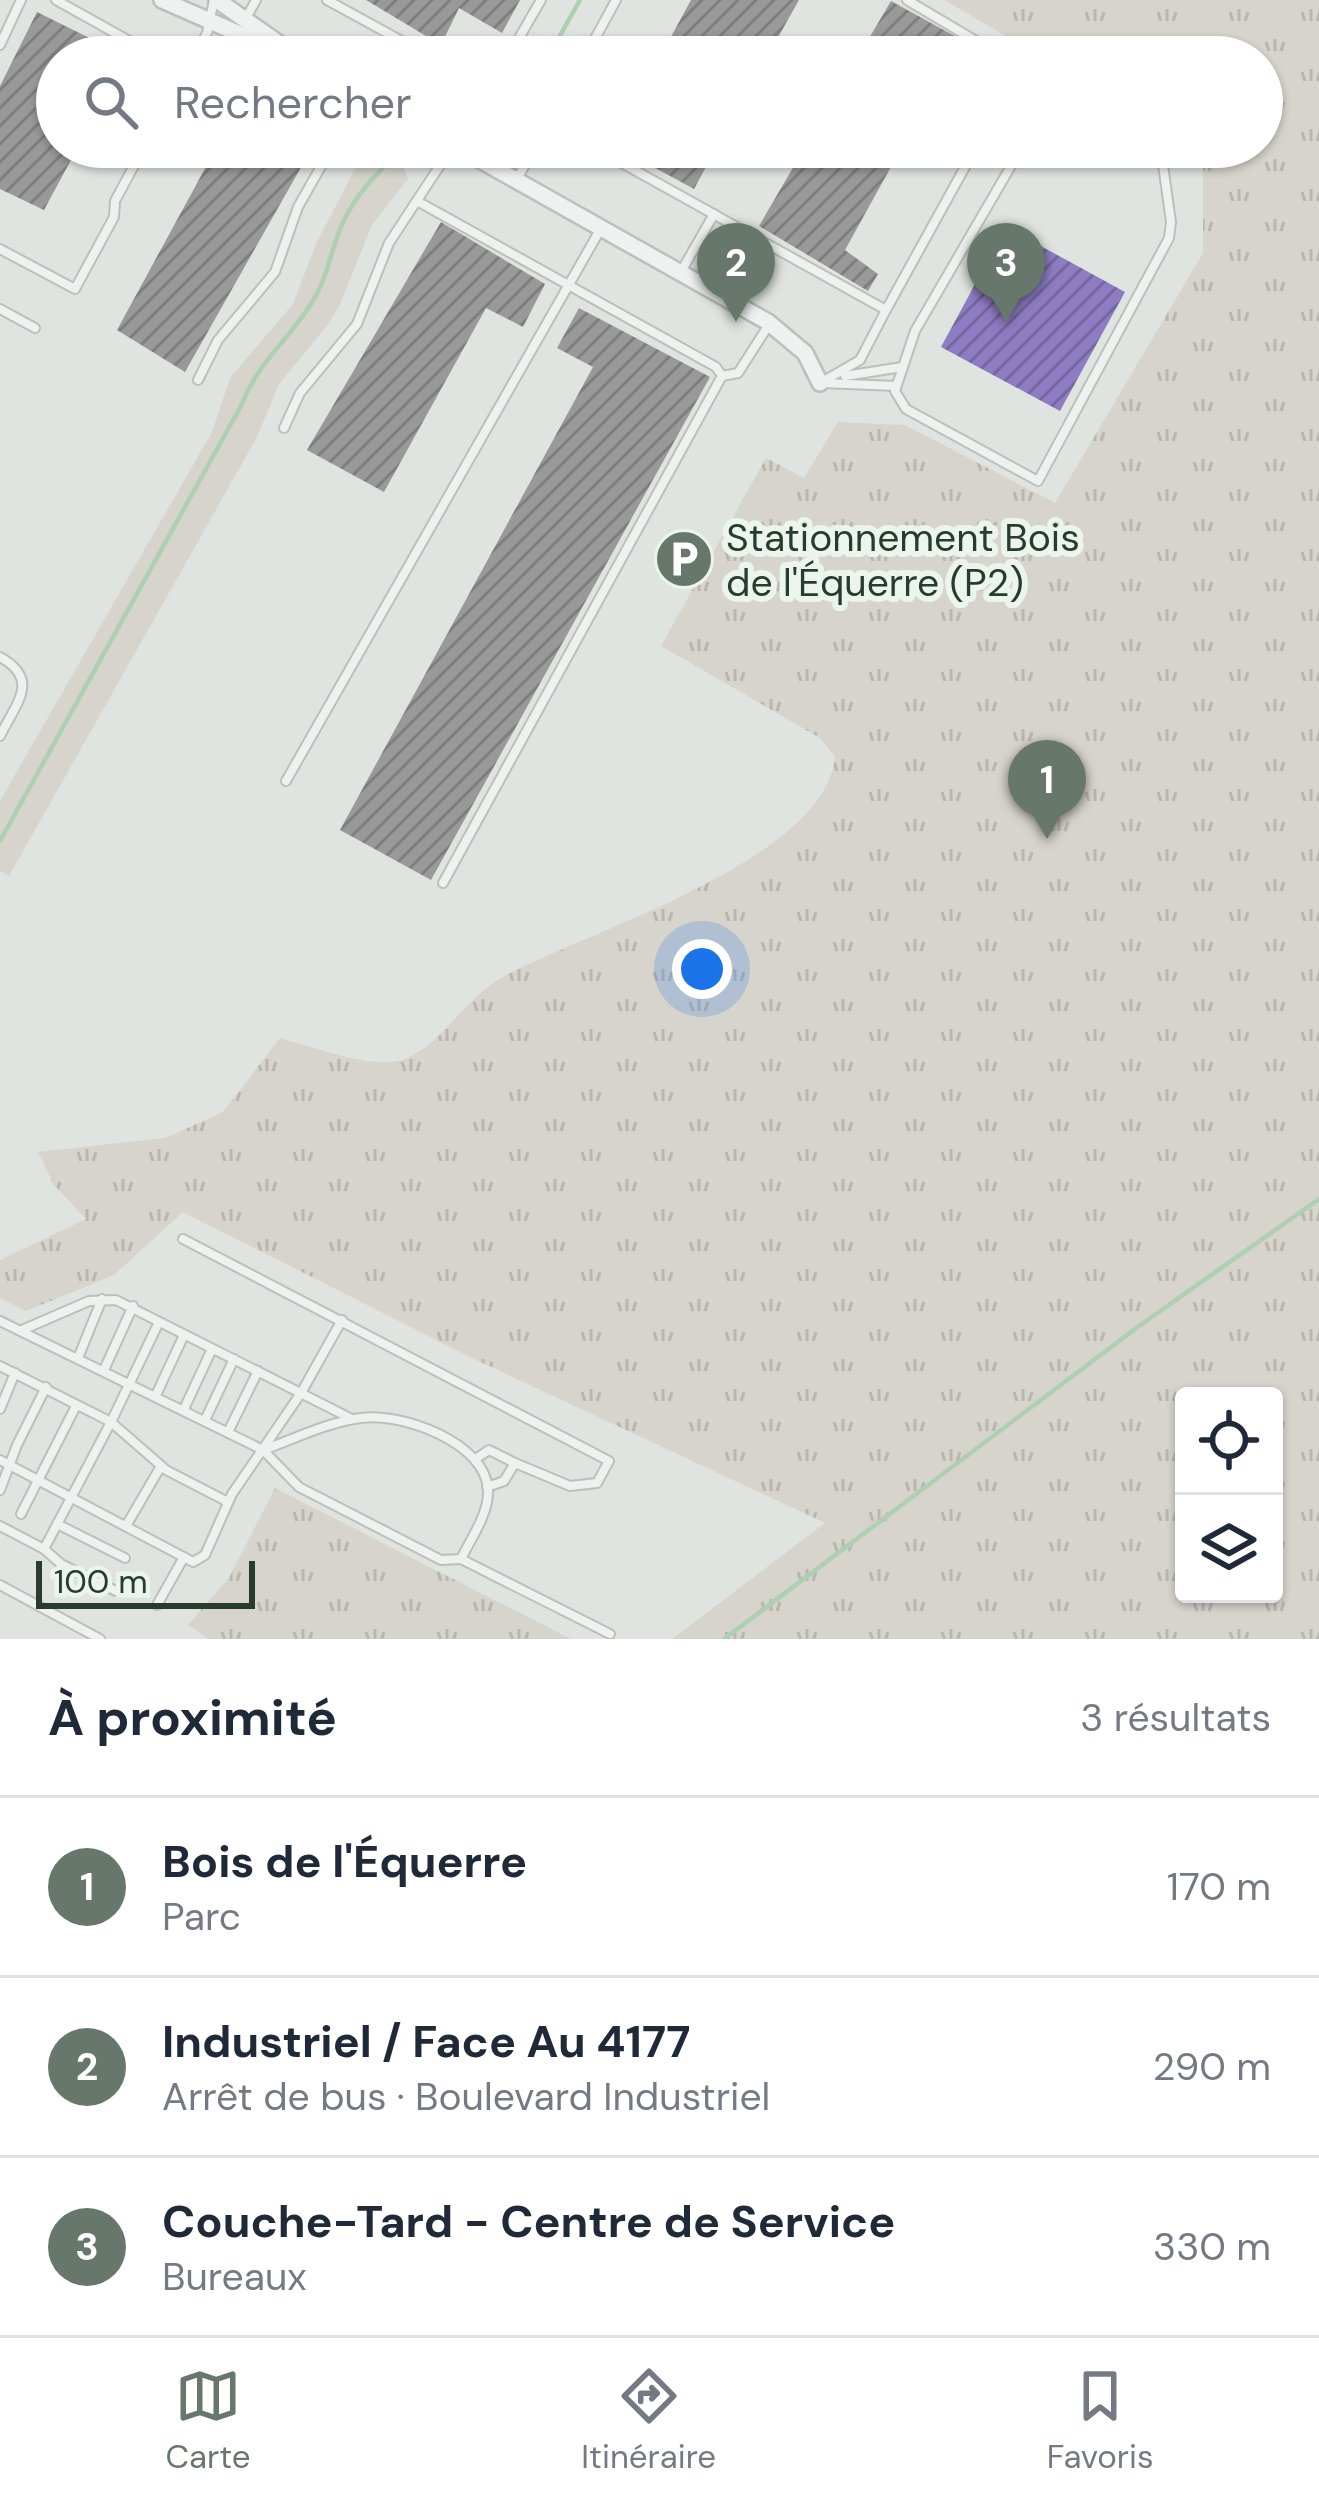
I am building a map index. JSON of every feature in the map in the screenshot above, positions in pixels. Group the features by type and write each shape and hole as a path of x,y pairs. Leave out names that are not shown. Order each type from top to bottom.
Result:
{"street":[{"path":"162,0 209,22 242,27"},
{"path":"215,0 258,36"},
{"path":"494,168 770,323 805,353 820,383"}],"lane":[{"path":"0,44 21,0"},
{"path":"56,0 120,36"},
{"path":"203,36 215,0"},
{"path":"242,27 256,0"},
{"path":"328,0 393,36"},
{"path":"520,36 541,0"},
{"path":"596,36 616,0"},
{"path":"907,0 968,36"},
{"path":"0,250 75,289 114,218 115,201 133,168"},
{"path":"198,380 218,340 275,272 316,168"},
{"path":"284,428 300,393 357,324 383,255 440,168"},
{"path":"516,180 523,168"},
{"path":"631,168 886,310"},
{"path":"820,383 856,364 964,168"},
{"path":"1010,168 921,319 896,397 906,409 1038,481 1169,238 1162,168"},
{"path":"417,201 716,368 722,376"},
{"path":"681,272 714,214"},
{"path":"286,781 601,227"},
{"path":"0,309 35,328"},
{"path":"722,376 737,374 770,323"},
{"path":"820,383 863,370 902,367"},
{"path":"443,883 722,376"},
{"path":"820,383 896,386"},
{"path":"0,657 15,665 25,686 0,736"},
{"path":"183,1238 609,1461 597,1483 570,1486 489,1450 477,1458"},
{"path":"78,1358 102,1299"},
{"path":"20,1330 89,1301 133,1306 352,1419"},
{"path":"104,1370 133,1306"},
{"path":"0,1460 193,1562 205,1555 228,1502 301,1393 342,1320"},
{"path":"0,1322 263,1450 298,1487 441,1560 461,1559 610,1634"},
{"path":"44,1549 159,1322"},
{"path":"156,1395 184,1335"},
{"path":"184,1409 212,1349"},
{"path":"205,1420 234,1359"},
{"path":"0,1366 111,1422 160,1466 228,1502"},
{"path":"228,1432 258,1371"},
{"path":"0,1408 15,1373"},
{"path":"0,1490 46,1387"},
{"path":"21,1514 76,1406"},
{"path":"263,1450 352,1419 379,1417 404,1421 477,1458 488,1487 484,1511 461,1559"},
{"path":"488,1487 504,1481 515,1462"},
{"path":"126,1526 160,1466"},
{"path":"57,1524 125,1558"},
{"path":"0,1526 116,1592"},
{"path":"157,1605 184,1557"},
{"path":"0,1586 100,1639"}],"green space":[{"path":"944,0 1319,0 1319,1639 672,1639 825,1523 474,1359 183,1212 114,1275 26,1311 0,1298 0,1260 86,1219 54,1185 38,1152 165,1138 223,1112 280,1038 360,1060 405,1059 432,1042 478,995 503,977 696,889 790,829 821,794 835,757 820,738 661,646 766,458 804,478 838,422 905,425 1055,503 1203,253 1203,168 1283,168 1283,36 1006,36"},
{"path":"404,168 408,179 372,225 327,326 279,384 257,437 9,876 0,871 0,801 212,432 230,378 293,304 316,244 355,169"},
{"path":"275,1488 571,1639 209,1639 188,1625 229,1578"}],"building: Bureaux":[{"path":"1006,227 1125,292 1060,411 941,347"}],"building: Industrie":[{"path":"366,0 520,0 502,33 459,8 445,36 426,36"},
{"path":"691,0 799,0 779,36 671,36"},
{"path":"891,1 955,36 870,36"},
{"path":"37,12 86,36 36,36 36,168 67,168 44,210 0,189 0,86"},
{"path":"205,168 301,168 185,372 117,330"},
{"path":"656,168 706,168 694,189"},
{"path":"793,168 890,168 845,250 878,274 868,291 759,226"},
{"path":"441,222 545,284 523,327 486,308 384,492 307,450"},
{"path":"579,308 710,377 431,880 340,830 593,367 557,348"}],"waterway":[{"path":"560,36 580,0"},
{"path":"0,841 256,377 315,297 351,207 384,168"},
{"path":"724,1639 1139,1326 1319,1199"}],"place":[{"name":"Industriel / Face Au 4177","path":"736,322"},
{"name":"Couche-Tard - Centre de Service","path":"1006,322"},
{"name":"Stationnement Bois de l'Équerre (P2)","path":"684,559"},
{"name":"Bois de l'Équerre","path":"1047,839"}]}
